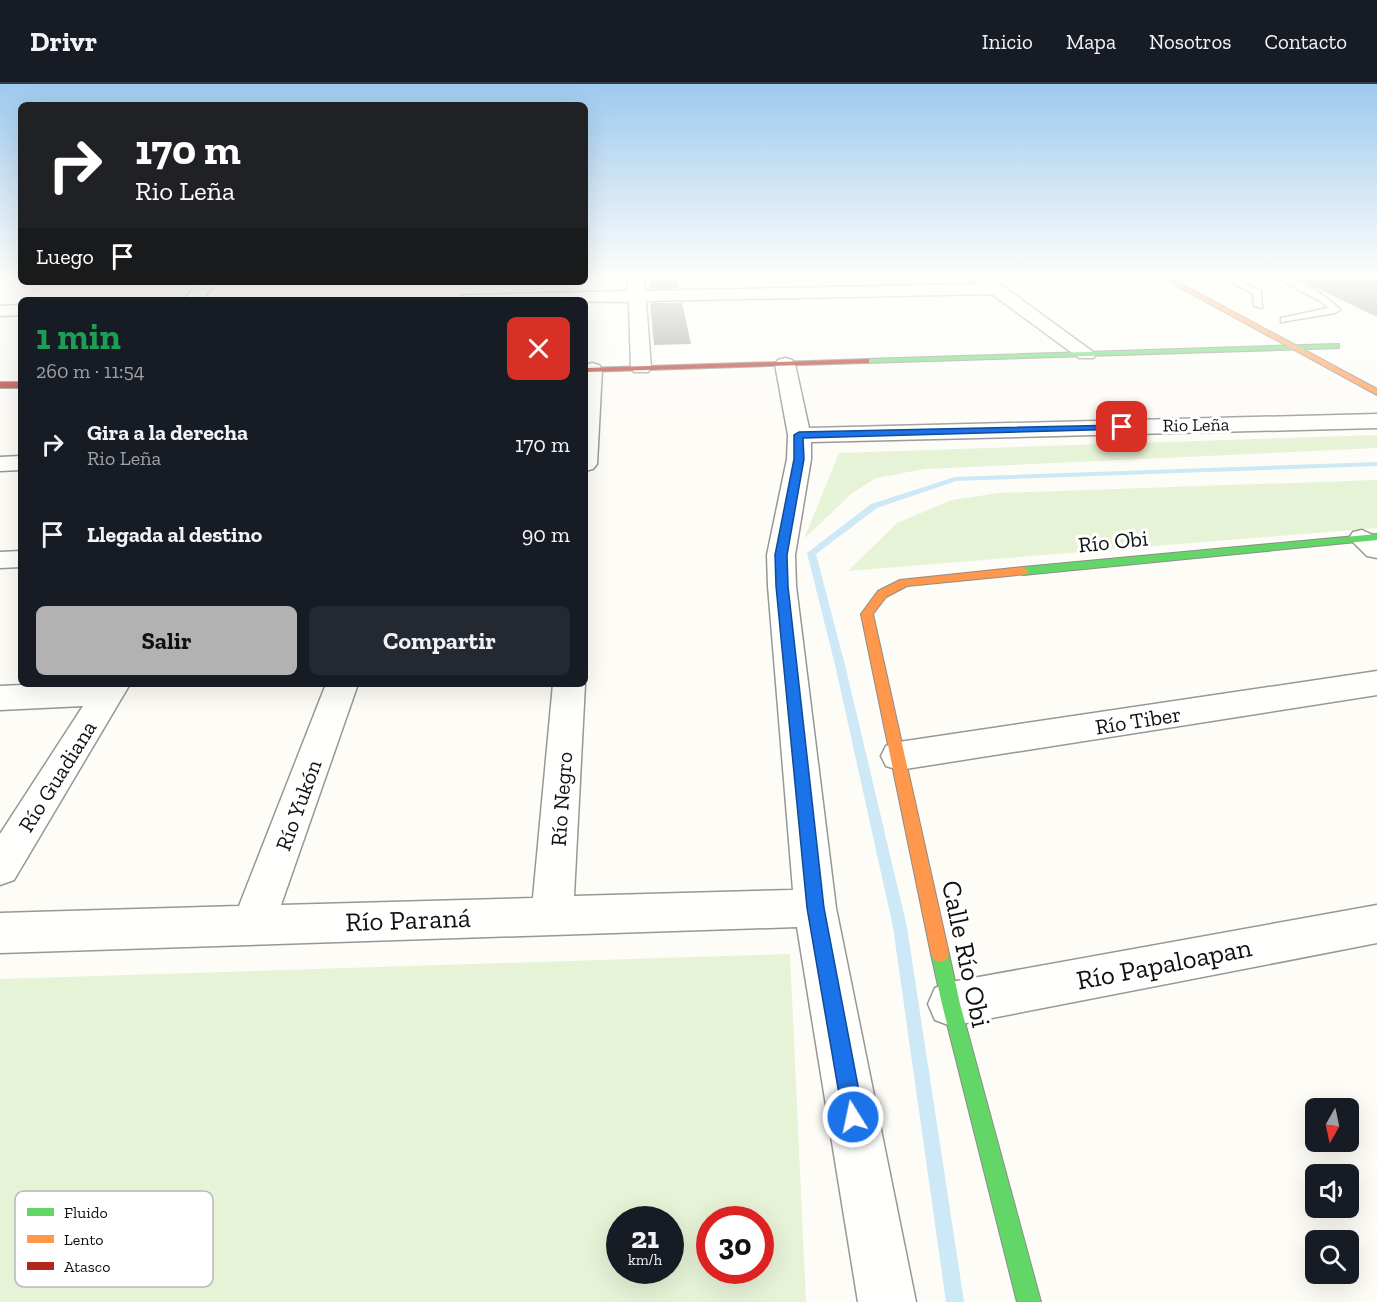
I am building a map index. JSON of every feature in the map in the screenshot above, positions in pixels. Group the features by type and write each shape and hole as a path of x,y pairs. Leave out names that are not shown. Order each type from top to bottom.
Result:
{"main road":[{"path":"1265,331 1377,392"},
{"path":"588,370 1297,348 1342,349 1307,331"},
{"path":"0,386 18,385"},
{"name":"Río Obi","path":"867,614 875,598 885,590 904,583 1372,542"},
{"name":"Calle Río Obi","path":"867,614 951,1004 1029,1302"}],"street":[{"path":"639,331 641,368"},
{"path":"1054,331 1086,354"},
{"path":"784,364 799,435 799,459 781,555 815,908 887,1302"},
{"name":"Rio Leña","path":"799,435 1377,421"},
{"path":"0,464 18,463"},
{"path":"0,560 18,560"},
{"name":"Río Tiber","path":"899,756 1377,683"},
{"name":"Río Yukón","path":"253,925 341,687"},
{"name":"Río Negro","path":"552,914 569,687"},
{"path":"0,698 112,689"},
{"name":"Río Guadiana","path":"0,868 112,689"},
{"name":"Río Paraná","path":"0,933 552,914 815,908"},
{"name":"Río Papaloapan","path":"951,1004 1377,924"}],"green space":[{"path":"1377,435 1377,448 925,469 876,478 851,494 804,539 839,453"},
{"path":"1377,480 1377,528 848,571 897,523 952,500 999,493"},
{"path":"790,954 806,1302 0,1302 0,979"}],"building":[{"path":"653,331 688,331 691,344 654,345"}],"waterway":[{"path":"955,1302 900,927 841,669 811,553 874,506 955,479 1377,464"}],"traffic: fast":[{"path":"866,361 1336,346"},
{"path":"1023,571 1377,537"},
{"path":"940,954 1029,1302"}],"traffic: slow":[{"path":"1263,331 1377,392"},
{"path":"940,954 867,614 882,594 904,583 1023,571"}],"traffic: jam":[{"path":"588,370 866,361"},
{"path":"0,385 18,385"}],"route":[{"path":"853,1117 815,908 782,586 781,555 796,479 799,435 1122,427"}]}
